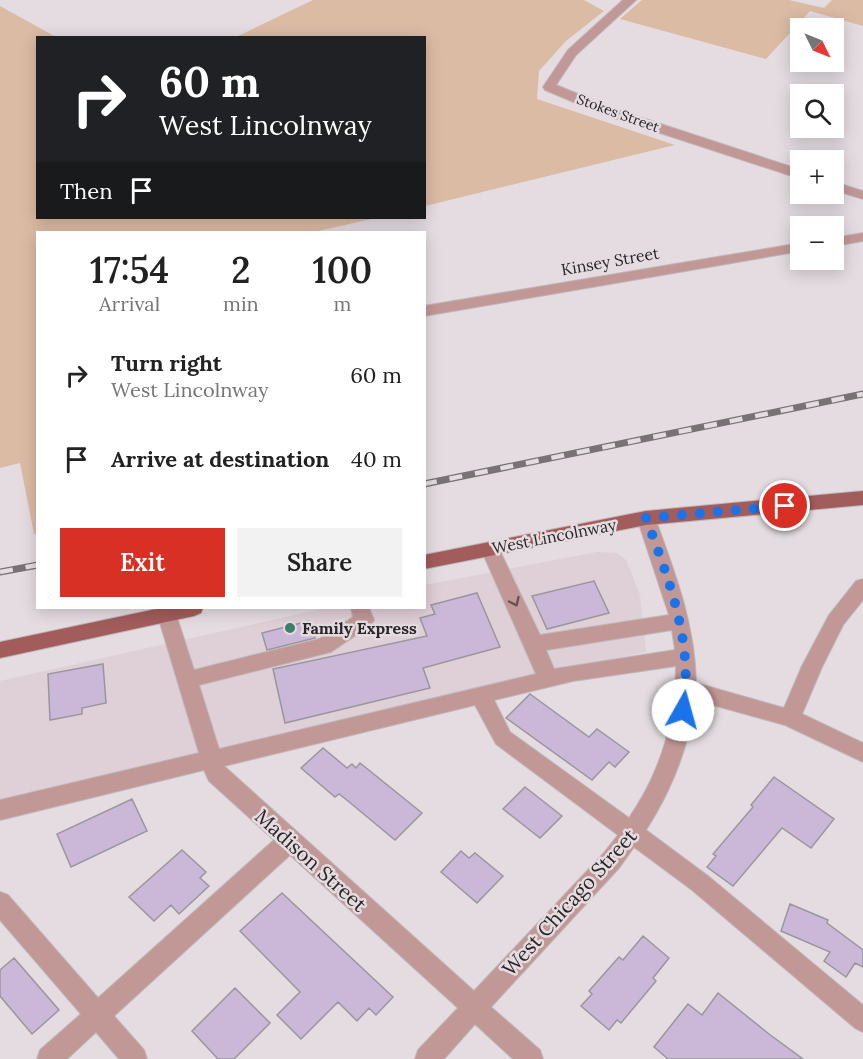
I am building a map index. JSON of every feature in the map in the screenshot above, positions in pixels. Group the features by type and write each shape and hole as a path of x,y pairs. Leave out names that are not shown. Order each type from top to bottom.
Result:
{"main road":[{"name":"West Lincolnway","path":"426,562 646,518 863,498"},
{"path":"0,650 189,609"}],"street":[{"name":"Stokes Street","path":"630,0 572,53 549,87 607,111 790,171"},
{"path":"844,189 863,195"},
{"path":"844,240 863,237"},
{"name":"Kinsey Street","path":"426,311 790,249"},
{"name":"West Chicago Street","path":"427,1059 610,861 633,833 676,750 686,689 686,657 673,592 646,518"},
{"path":"490,549 548,678"},
{"path":"790,718 812,666 836,620 863,586"},
{"path":"189,679 324,646 364,620 360,609"},
{"name":"Madison Street","path":"167,613 189,679 216,774 531,1059"},
{"path":"534,644 679,621"},
{"path":"0,810 548,678 686,657"},
{"path":"686,689 790,718 863,753"},
{"path":"480,694 503,738 725,902 863,1020"},
{"path":"49,1059 289,841"},
{"path":"0,903 135,1059"}],"shaded area":[{"path":"313,0 584,0 604,11 566,41 539,71 537,99 675,145 426,206 426,36 238,36"},
{"path":"642,0 789,0 824,8 832,0 863,0 863,26 844,21 844,18 835,18 810,11 804,18 790,18 790,33 766,59 620,19"},
{"path":"0,6 54,36 36,36 36,219 372,219 318,231 36,231 36,534 34,534 20,463 0,468"},
{"path":"597,552 617,553 626,560 640,595 646,652 510,680 0,803 0,681 322,609 426,609 426,585"}],"building":[{"path":"594,581 609,613 547,629 532,596"},
{"path":"477,593 500,647 423,668 430,688 285,723 273,669 427,636 420,618 435,614 431,605"},
{"path":"309,621 315,638 267,650 262,633"},
{"path":"103,664 106,703 82,708 82,714 50,720 48,674"},
{"path":"530,694 589,737 597,729 629,752 615,767 609,762 592,780 506,718"},
{"path":"323,748 347,768 352,764 356,768 360,763 422,813 395,840 339,794 335,797 301,768"},
{"path":"774,777 834,819 811,848 782,828 733,886 707,867 716,856 713,854 753,807 751,805"},
{"path":"525,787 562,816 540,838 503,809"},
{"path":"132,799 147,831 71,867 57,834"},
{"path":"182,850 206,872 200,878 209,886 179,914 171,905 154,921 129,897"},
{"path":"461,851 469,858 475,853 503,876 477,903 441,872"},
{"path":"282,893 393,997 376,1015 369,1008 357,1021 338,1002 301,1039 277,1015 300,992 240,931"},
{"path":"790,904 828,920 827,923 863,950 863,967 855,963 846,977 824,961 830,952 781,931"},
{"path":"643,936 669,958 653,978 656,981 621,1023 617,1020 609,1030 581,1006 592,994 589,991 619,957 623,960"},
{"path":"14,958 59,1010 32,1034 0,996 0,970"},
{"path":"235,988 270,1023 234,1059 218,1059 192,1031"},
{"path":"718,993 803,1059 668,1059 654,1047 688,1004 702,1015"}],"railway":[{"path":"426,484 863,394"},
{"path":"0,572 36,565"}],"place":[{"name":"Family Express","path":"290,628"}],"route":[{"path":"683,710 686,689 686,657 673,592 646,518 785,506"}]}
